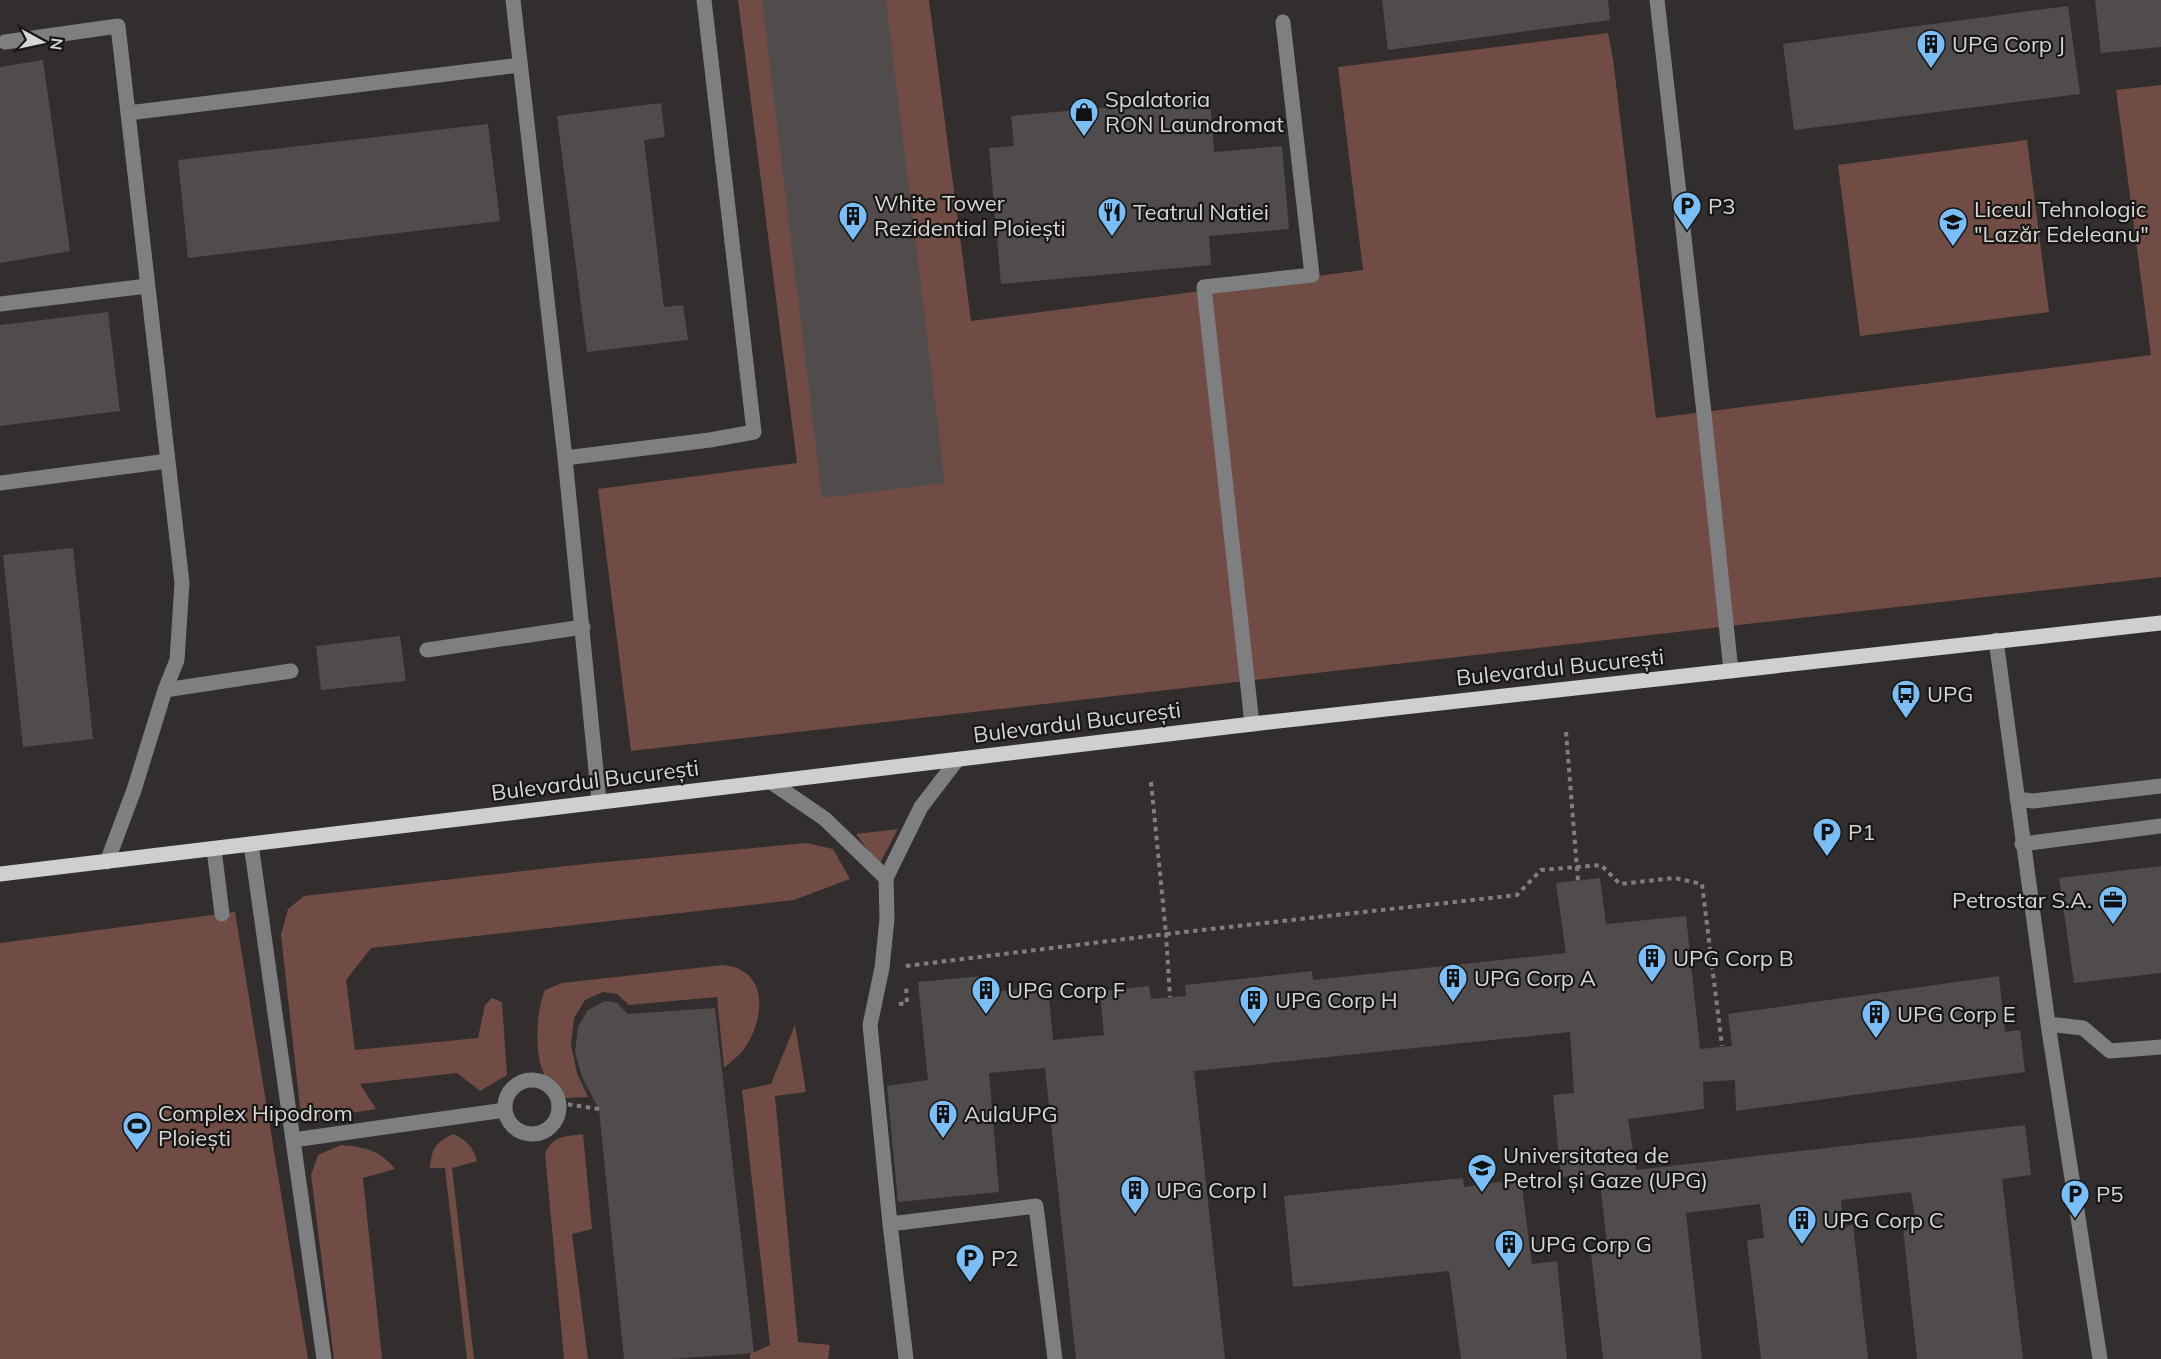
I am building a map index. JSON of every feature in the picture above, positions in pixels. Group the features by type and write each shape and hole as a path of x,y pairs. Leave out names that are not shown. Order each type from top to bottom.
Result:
{"main road":[{"name":"Bulevardul București","path":"0,874 1252,724 2161,623"}],"street":[{"path":"513,0 565,458 599,801"},
{"path":"565,458 710,440 754,432 704,0"},
{"path":"1657,0 1731,671"},
{"path":"1252,724 1204,287 1312,275 1283,22"},
{"path":"5,42 118,26 182,583 177,660 165,690 134,790 107,862"},
{"path":"128,113 520,64"},
{"path":"0,303 147,286"},
{"path":"0,483 168,462"},
{"path":"427,650 583,627"},
{"path":"1996,640 2048,1024 2100,1359"},
{"path":"165,690 291,671"},
{"path":"906,1359 870,1025 882,968 887,918 886,878 921,807 957,760"},
{"path":"771,782 825,819 886,878"},
{"path":"2017,800 2032,801 2161,786"},
{"path":"2022,844 2161,826"},
{"path":"251,844 324,1359"},
{"path":"214,849 222,914"},
{"path":"2048,1024 2083,1028 2110,1052 2161,1047"},
{"path":"532,1079 545,1082 550,1086 555,1091 559,1103 558,1116 552,1126 540,1133 528,1134 516,1129 509,1121 506,1110 508,1095 517,1084 532,1079"},
{"path":"293,1140 506,1110"},
{"path":"890,1224 1036,1206 1055,1359"}],"path":[{"path":"1566,732 1578,881"},
{"path":"1151,782 1170,997"},
{"path":"905,975 904,966 1517,895 1541,870 1602,865 1620,884 1675,878 1702,884 1722,1046"},
{"path":"874,1006 907,1003 906,984"},
{"path":"559,1103 599,1109"}],"shaded area":[{"path":"738,0 929,0 971,321 1363,270 1338,67 1608,33 1656,418 2151,355 2116,90 2161,85 2161,577 631,751 598,489 797,463"},
{"path":"2027,140 2049,312 1860,336 1838,165"},
{"path":"898,829 879,865 856,834"},
{"path":"806,843 833,849 850,879 794,900 371,948 346,980 355,1050 478,1038 485,1005 492,998 502,1002 507,1075 480,1091 457,1073 360,1084 376,1109 315,1119 305,1116 300,1107 281,935 288,909 304,896 575,865"},
{"name":"Complex Hipodrom Ploiești","path":"235,912 308,1359 0,1359 0,943"},
{"path":"723,965 739,969 750,977 759,998 757,1022 753,1033 741,1053 724,1068 717,997 629,1005 617,994 603,992 585,1000 574,1018 571,1045 577,1073 588,1097 566,1098 544,1074 539,1055 537,1032 545,990 562,983"},
{"path":"795,1025 806,1092 775,1096 798,1342 830,1345 828,1359 750,1359 750,1354 770,1345 742,1090 771,1084"},
{"path":"453,1134 469,1144 477,1161 452,1168 474,1359 467,1359 445,1168 430,1168 436,1147 442,1140"},
{"path":"583,1134 592,1229 572,1234 588,1359 564,1359 545,1153 556,1140"},
{"path":"341,1145 357,1147 378,1154 395,1169 363,1178 382,1359 334,1359 311,1175 318,1155"}],"building":[{"name":"White Tower Rezidential Ploiești","path":"762,0 886,0 945,483 822,498"},
{"path":"1382,0 1608,0 1610,20 1388,50"},
{"path":"2095,0 2161,0 2161,47 2101,53"},
{"name":"UPG Corp J","path":"2068,6 2080,94 1794,130 1783,44"},
{"path":"43,60 70,251 0,263 0,67"},
{"path":"1210,98 1214,152 1282,146 1289,229 1209,236 1211,265 1001,284 989,148 1014,146 1011,116"},
{"path":"661,103 665,137 644,140 664,307 683,305 688,340 587,352 557,116"},
{"path":"488,124 500,221 188,258 178,160"},
{"path":"108,312 120,411 0,426 0,325"},
{"path":"73,548 93,739 23,747 3,555"},
{"path":"400,636 406,681 321,690 316,646"},
{"name":"Petrostar S.A.","path":"2161,866 2161,973 2074,983 2059,878"},
{"path":"1600,878 1606,924 1686,916 1700,1049 1732,1046 1728,1014 1999,976 2005,1032 2020,1030 2025,1072 1736,1111 1735,1080 1703,1082 1704,1109 1628,1119 1636,1170 2025,1125 2031,1175 2002,1179 2023,1359 1917,1359 1902,1219 1915,1218 1911,1192 1841,1200 1844,1228 1853,1224 1868,1359 1761,1359 1747,1240 1764,1238 1760,1204 1686,1213 1702,1359 1603,1359 1591,1254 1608,1252 1599,1174 1561,1177 1553,1095 1574,1093 1570,1032 1194,1071 1225,1359 1076,1359 1045,1068 989,1073 999,1192 898,1202 887,1086 928,1080 918,982 982,976 983,993 1048,986 1053,1040 1104,1035 1100,991 1149,986 1151,999 1186,996 1185,985 1312,971 1313,980 1566,953 1556,883"},
{"path":"605,1001 617,1003 628,1014 715,1008 754,1353 670,1359 624,1359 599,1109 582,1077 575,1052 578,1027 588,1010"},
{"path":"1463,1178 1464,1187 1521,1179 1532,1264 1557,1261 1567,1359 1461,1359 1449,1271 1293,1287 1284,1196"}],"place":[{"name":"UPG Corp J","path":"1931,70"},
{"name":"Spalatoria RON Laundromat","path":"1084,138"},
{"name":"P3","path":"1687,232"},
{"name":"Teatrul Natiei","path":"1112,238"},
{"name":"White Tower Rezidential Ploiești","path":"853,242"},
{"name":"Liceul Tehnologic \"Lazăr Edeleanu\"","path":"1953,248"},
{"name":"UPG","path":"1906,720"},
{"name":"P1","path":"1827,858"},
{"name":"Petrostar S.A.","path":"2113,926"},
{"name":"UPG Corp B","path":"1652,984"},
{"name":"UPG Corp A","path":"1453,1004"},
{"name":"UPG Corp F","path":"986,1016"},
{"name":"UPG Corp H","path":"1254,1026"},
{"name":"UPG Corp E","path":"1876,1040"},
{"name":"AulaUPG","path":"943,1140"},
{"name":"Complex Hipodrom Ploiești","path":"137,1152"},
{"name":"Universitatea de Petrol și Gaze (UPG)","path":"1482,1194"},
{"name":"UPG Corp I","path":"1135,1216"},
{"name":"P5","path":"2075,1220"},
{"name":"UPG Corp C","path":"1802,1246"},
{"name":"UPG Corp G","path":"1509,1270"},
{"name":"P2","path":"970,1284"}]}
